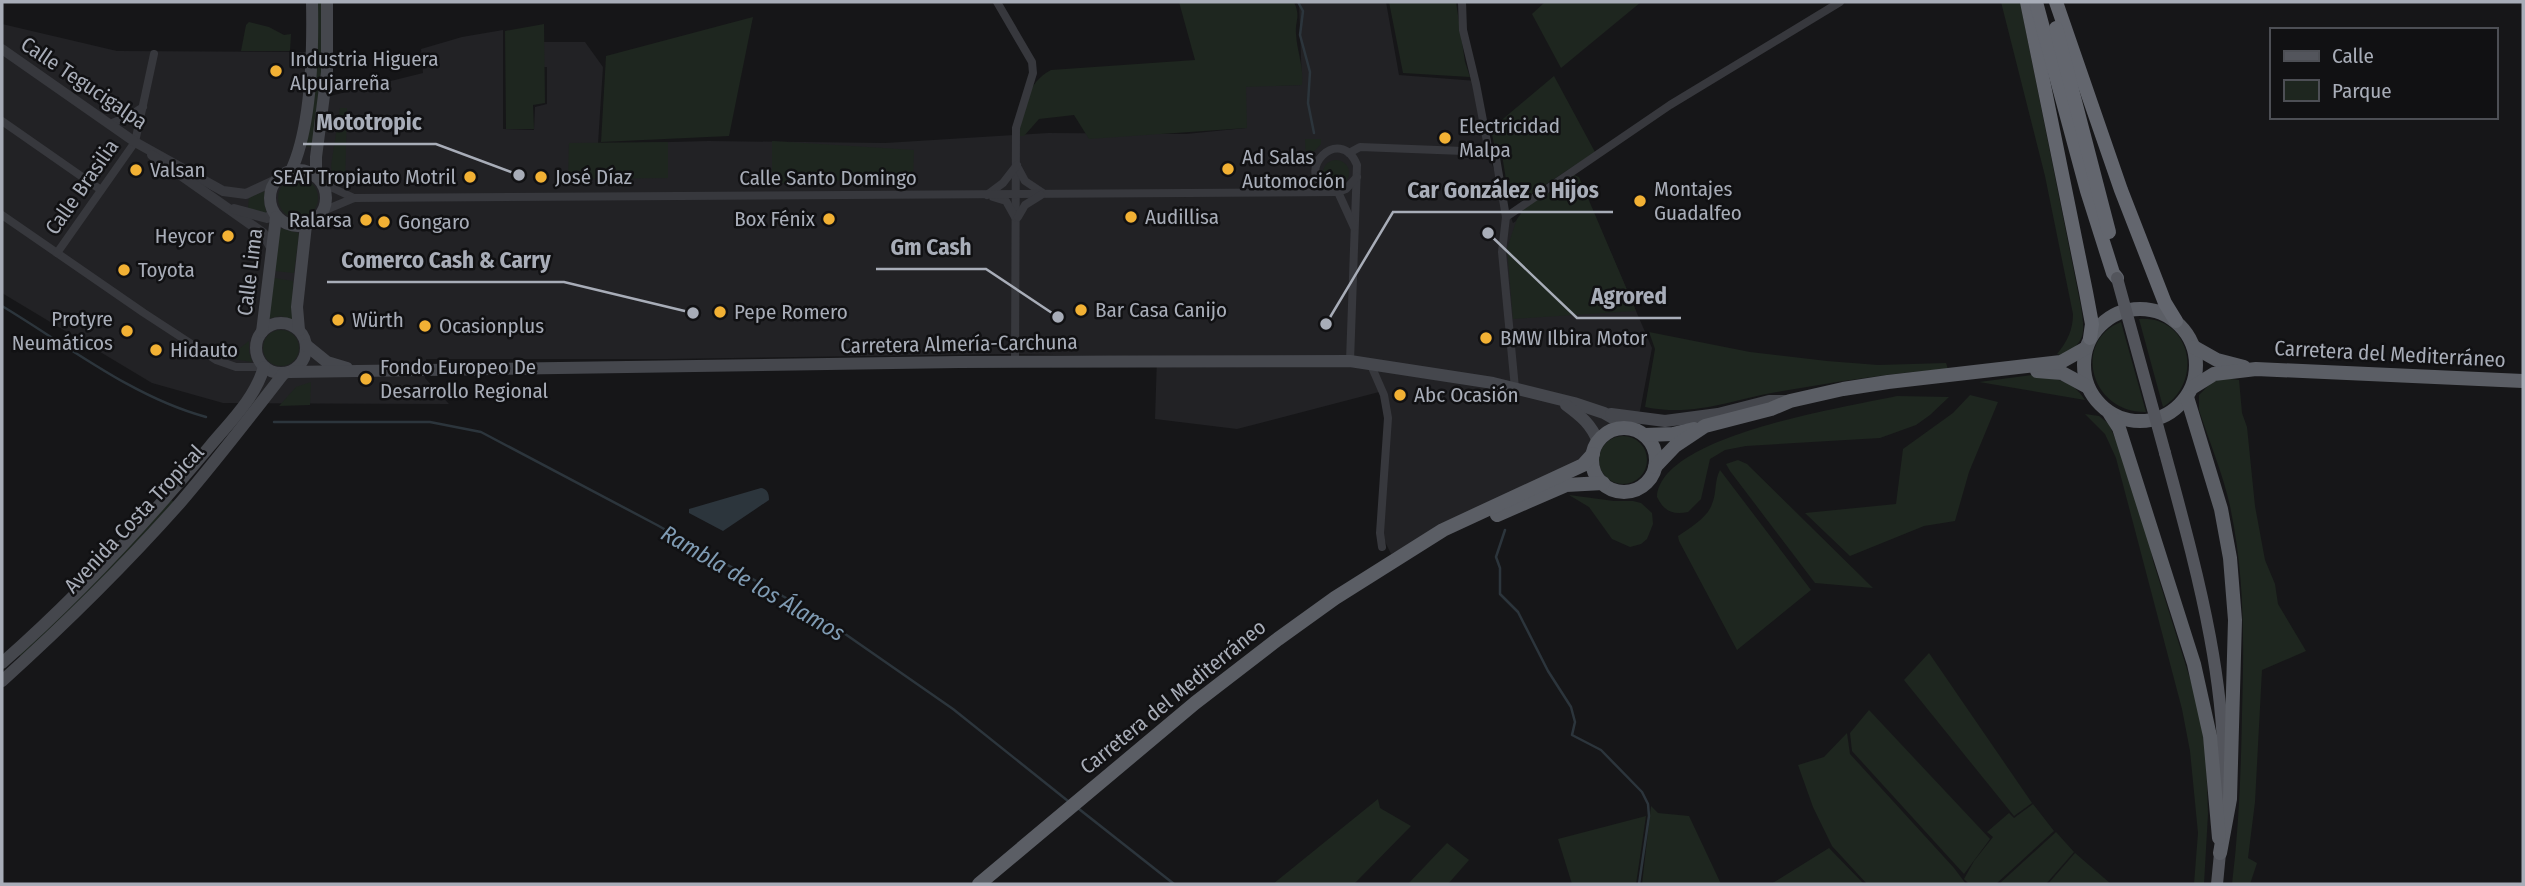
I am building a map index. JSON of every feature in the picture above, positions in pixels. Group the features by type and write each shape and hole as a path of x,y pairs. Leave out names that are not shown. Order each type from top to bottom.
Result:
{"highway":[{"path":"2027,2 2092,324 2084,375 2097,402 2110,414 2119,428 2194,664 2210,736 2220,853"},
{"path":"2036,2 2087,191 2113,273 2117,278"},
{"path":"2049,2 2101,197 2118,271 2117,278"},
{"path":"2056,2 2121,190 2165,303 2176,321 2187,332 2197,360 2190,392 2176,410 2144,422 2126,420 2110,414"},
{"path":"1705,426 1675,446 1655,467 1647,482 1631,491 1611,489 1603,483 1593,465 1595,448 1612,430 1630,428 1644,435 1673,434 1771,409 1790,401 1888,382 2061,362 2088,343 2100,325 2113,315 2129,309 2146,308 2161,312 2176,321"},
{"name":"Carretera del Mediterráneo","path":"2194,346 2217,360 2256,369"},
{"path":"2014,369 2062,373 2088,387"},
{"name":"Carretera del Mediterráneo","path":"2190,392 2214,374 2256,369 2523,381"},
{"path":"2190,392 2221,509 2230,558 2235,620 2231,799 2220,853"},
{"path":"1644,435 1654,450 1655,467"},
{"name":"Carretera del Mediterráneo","path":"979,884 1195,703 1335,598 1443,530 1583,465 1595,448"},
{"name":"Carretera del Mediterráneo","path":"1403,556 1566,485 1603,483"}],"main road":[{"path":"291,171 298,153 306,109 312,52 312,2"},
{"path":"319,180 300,170 291,171 276,180 270,196 275,215 290,226 306,226 323,211 326,192 319,180 316,158 327,72 327,2"},
{"name":"Calle Lima","path":"262,332 275,215"},
{"path":"299,330 284,323 276,323 262,332 258,338 256,353 264,367 274,372 287,372 302,361 306,345 299,330 297,307 306,226"},
{"path":"2117,278 2193,558 2214,661 2223,798 2217,884"},
{"name":"Carretera Almería-Carchuna","path":"306,345 327,362 354,369"},
{"name":"Carretera Almería-Carchuna","path":"287,372 1015,362 1350,361 1476,379 1604,413"},
{"name":"Avenida Costa Tropical","path":"2,663 135,533 253,393 264,367"},
{"name":"Avenida Costa Tropical","path":"2,681 89,599 133,553 180,502 287,372"},
{"path":"1560,401 1585,420 1595,448"},
{"path":"1604,413 1665,421 1718,414 1769,401 1790,401"},
{"path":"1604,413 1630,428"}],"street":[{"path":"997,2 1032,62 1033,73 1016,128 1015,362"},
{"path":"1462,2 1463,30 1489,152 1496,159 1507,217 1502,252 1515,388"},
{"path":"1507,217 1670,105 1840,2"},
{"name":"Calle Tegucigalpa","path":"2,49 140,145 157,161 263,233 273,251"},
{"path":"140,145 143,107 154,54"},
{"path":"110,124 129,117 143,107"},
{"path":"2,121 101,190"},
{"name":"Calle Tegucigalpa","path":"140,145 174,162 210,185 233,194 246,194 276,180"},
{"name":"Calle Brasilia","path":"57,253 101,190 140,145"},
{"path":"1349,153 1360,147 1489,152"},
{"path":"1350,361 1356,230 1357,165 1349,153 1335,149 1320,157 1315,171 1324,187 1335,192 1356,230"},
{"path":"1017,166 1025,181 1044,194 1025,205 1017,221"},
{"path":"987,195 1003,183 1017,166"},
{"path":"1335,192 1346,189 1357,177"},
{"name":"Calle Santo Domingo","path":"319,180 354,198"},
{"path":"1301,191 1318,180"},
{"name":"Calle Santo Domingo","path":"323,211 354,198 1335,192"},
{"path":"987,195 1006,201 1017,221"},
{"name":"Calle Tegucigalpa","path":"228,207 267,218 275,215"},
{"path":"2,215 216,360 243,368 264,367"},
{"path":"1370,363 1384,395 1388,418 1380,533 1382,547"},
{"path":"243,368 250,378 253,393"}],"shaded area":[{"path":"1299,2 1386,2 1399,75 1477,81 1484,142 1513,223 1579,179 1652,348 1640,411 1582,462 1508,495 1391,554 1380,531 1386,420 1379,392 1237,429 1155,419 1157,357 1004,354 426,359 425,378 449,404 223,403 152,383 2,293 2,24 117,51 312,52 314,100 423,73 421,49 462,37 503,30 503,129 534,130 535,107 547,104 544,42 585,42 603,67 598,144 708,141 885,143 1048,133 1186,134 1246,128 1246,86 1302,85"},
{"path":"761,488 769,495 769,500 723,531 689,513 689,509"}],"green space":[{"path":"317,2 321,2 321,74 312,147 305,146"},
{"path":"1179,2 1294,2 1297,11 1296,34 1302,85 1246,87 1247,128 1089,139 1074,115 1039,119 1024,136 1019,136 1027,98 1036,82 1051,70 1195,60"},
{"path":"1389,2 1456,2 1465,62 1470,77 1403,73"},
{"path":"1545,2 1641,2 1561,68 1532,14"},
{"path":"2001,2 2020,2 2081,307 2082,336 2076,346 2062,356 2057,354 2069,335 2073,314 2045,176"},
{"path":"753,17 729,136 601,142 606,56"},
{"path":"249,22 269,27 284,35 291,34 290,51 241,51"},
{"path":"544,24 545,103 533,105 534,129 506,129 505,31"},
{"path":"1554,76 1595,152 1521,201 1509,198 1502,155 1494,144 1491,129"},
{"path":"340,108 347,108 345,186 333,177 331,166"},
{"path":"1305,139 1321,139 1321,144 1306,160"},
{"path":"772,141 914,150 913,177 772,184"},
{"path":"668,142 668,178 568,179 569,143"},
{"path":"1336,160 1345,164 1349,173 1345,182 1336,186 1327,182 1323,173 1327,164"},
{"path":"1574,175 1579,177 1636,311 1513,319 1507,248 1517,219 1525,208"},
{"path":"298,178 312,184 318,198 312,212 298,218 284,212 278,198 284,184"},
{"path":"265,191 267,214 248,208 249,197"},
{"path":"279,228 299,233 294,273 275,271"},
{"path":"274,278 293,281 292,319 280,316 267,319"},
{"path":"2139,319 2156,321 2170,327 2180,338 2186,352 2184,382 2176,396 2163,407"},
{"path":"2121,322 2146,412 2127,409 2112,401 2101,389 2094,374 2096,344 2106,331"},
{"path":"281,330 294,335 299,348 294,361 281,366 268,361 263,348 268,335"},
{"path":"1649,332 1750,352 1878,365 1946,363 1948,369 1820,385 1696,409 1663,410 1645,407 1655,349"},
{"path":"249,341 252,362 227,358"},
{"path":"2032,375 2069,384 2085,400 1979,382"},
{"path":"2223,378 2239,380 2255,506 2265,560 2275,584 2278,604 2306,651 2262,670 2255,802 2248,858 2257,863 2250,884 2232,884 2239,799 2243,687 2238,559 2227,494 2199,410 2199,395 2211,383"},
{"path":"311,382 310,405 279,406 296,387"},
{"path":"1970,395 1998,402 1969,472 1955,521 1924,526 1850,556 1805,513 1896,504 1903,449 1953,413"},
{"path":"1897,396 1949,397 1916,425 1880,438 1746,446 1725,450 1710,459 1701,499 1688,512 1669,511 1657,497 1666,475 1689,457 1721,441 1800,416"},
{"path":"2085,414 2099,416 2109,424 2119,448 2146,525 2153,561 2197,701 2206,754 2208,814 2204,884 2194,884 2198,833 2190,751 2182,709 2116,458 2105,434"},
{"path":"1623,436 1640,443 1647,460 1640,477 1623,484 1606,477 1599,460 1606,443"},
{"path":"1738,460 1747,464 1873,588 1815,583 1726,464"},
{"path":"1720,470 1811,590 1737,650 1678,536 1698,522 1710,509"},
{"path":"1569,495 1641,503 1652,513 1653,524 1647,539 1630,547 1612,539 1589,507"},
{"path":"171,500 174,502 87,595 21,657 19,654"},
{"path":"1929,653 2032,803 2014,816 1904,680"},
{"path":"1869,710 1990,839 1964,874 1852,751 1850,733"},
{"path":"1847,733 1850,754 1966,884 1867,884 1832,846 1813,807 1798,765 1824,757"},
{"path":"1378,799 1380,808 1411,826 1354,884 1273,884"},
{"path":"2033,804 2054,831 1996,884 1969,884 1964,879 1993,837 1987,832 2009,813 2014,818"},
{"path":"1651,806 1658,813 1689,816 1721,884 1642,884"},
{"path":"1646,816 1636,884 1572,884 1558,839"},
{"path":"2056,832 2074,852 2046,884 1999,884"},
{"path":"1447,843 1469,860 1448,884 1408,884"},
{"path":"1829,848 1864,884 1771,884"},
{"path":"2075,853 2111,884 2048,884"}],"waterway":[{"path":"1298,2 1303,11 1300,35 1310,72 1308,103 1314,133"},
{"name":"Rambla de los Álamos","path":"2,306 126,383 152,397 206,417"},
{"name":"Rambla de los Álamos","path":"274,422 430,422 481,432 657,525 825,620 953,709 1068,801"},
{"path":"1505,530 1496,557 1500,568 1500,594 1518,612 1548,671 1571,707 1575,722 1572,735 1601,750 1642,792 1648,804 1649,816 1639,884"},
{"name":"Rambla de los Álamos","path":"1079,809 1174,884"}],"place":[{"name":"Industria Higuera Alpujarreña","path":"276,71"},
{"name":"Electricidad Malpa","path":"1445,138"},
{"name":"Ad Salas Automoción","path":"1228,169"},
{"name":"Valsan","path":"136,170"},
{"name":"Mototropic","path":"519,175"},
{"name":"SEAT Tropiauto Motril","path":"470,177"},
{"name":"José Díaz","path":"541,177"},
{"name":"Montajes Guadalfeo","path":"1640,201"},
{"name":"Audillisa","path":"1131,217"},
{"name":"Box Fénix","path":"829,219"},
{"name":"Ralarsa","path":"366,220"},
{"name":"Gongaro","path":"384,222"},
{"name":"Agrored","path":"1488,233"},
{"name":"Heycor","path":"228,236"},
{"name":"Toyota","path":"124,270"},
{"name":"Bar Casa Canijo","path":"1081,310"},
{"name":"Pepe Romero","path":"720,312"},
{"name":"Comerco Cash & Carry","path":"693,313"},
{"name":"Gm Cash","path":"1058,317"},
{"name":"Würth","path":"338,320"},
{"name":"Car González e Hijos","path":"1326,324"},
{"name":"Ocasionplus","path":"425,326"},
{"name":"Protyre Neumáticos","path":"127,331"},
{"name":"BMW Ilbira Motor","path":"1486,338"},
{"name":"Hidauto","path":"156,350"},
{"name":"Fondo Europeo De Desarrollo Regional","path":"366,379"},
{"name":"Abc Ocasión","path":"1400,395"}]}
